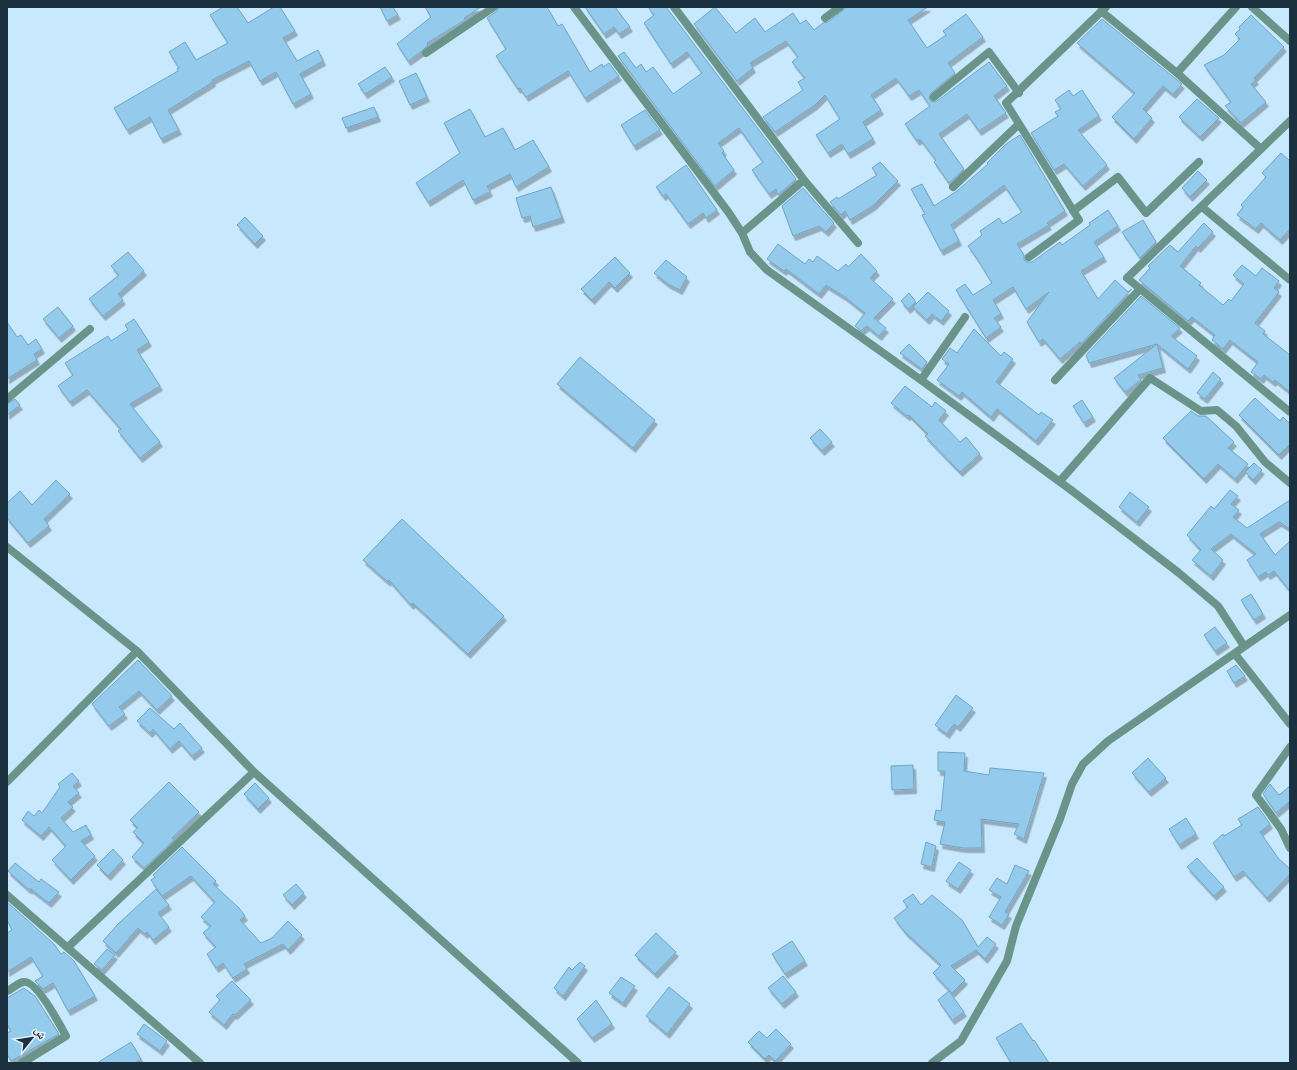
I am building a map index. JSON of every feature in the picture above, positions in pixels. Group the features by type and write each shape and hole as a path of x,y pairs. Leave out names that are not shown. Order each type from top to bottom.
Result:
{"street":[{"path":"426,53 494,7"},
{"path":"574,7 729,213 742,233 750,252 767,270 1060,481 1179,573 1218,606 1244,646"},
{"path":"674,7 804,180 858,243"},
{"path":"825,18 840,7"},
{"path":"1177,73 1236,7"},
{"path":"1252,7 1290,41"},
{"path":"1029,257 1079,220 1006,103 1104,9 1260,148"},
{"path":"934,97 989,52 1019,92"},
{"path":"1290,121 1260,148 1202,207 1127,278 1290,412"},
{"path":"953,186 1019,124"},
{"path":"1074,211 1118,176 1146,213 1199,162"},
{"path":"742,233 804,180"},
{"path":"1202,207 1290,280"},
{"path":"1055,380 1140,289"},
{"path":"921,380 965,318"},
{"path":"7,398 90,329"},
{"path":"1060,481 1150,378 1201,411 1217,410 1236,426 1265,462 1290,483"},
{"path":"7,547 138,651 254,772 578,1063"},
{"path":"932,1063 961,1041 1007,961 1016,926 1060,819 1072,784 1083,764 1108,741 1235,654 1244,646 1289,618"},
{"path":"7,782 138,651"},
{"path":"1235,654 1290,724"},
{"path":"1290,747 1256,794 1281,829 1290,848"},
{"path":"68,946 254,772"},
{"path":"7,895 68,946 200,1063"},
{"path":"7,991 23,982 30,982 38,990 66,1036 22,1063"}],"building":[{"path":"223,7 237,7 248,23 274,7 280,7 295,31 283,38 297,61 318,50 323,61 300,74 311,94 293,104 276,72 260,81 249,61 212,80 213,82 168,110 179,130 161,139 150,117 127,130 114,108 178,71 177,69 179,68 169,52 185,42 196,60 228,43 210,15"},
{"path":"380,7 393,7 398,15 387,21"},
{"path":"425,7 481,7 464,18 465,20 427,43 428,45 421,52 408,61 397,44 431,17"},
{"path":"499,7 547,7 558,26 562,24 590,72 602,64 603,67 609,63 619,76 585,98 568,71 526,97 520,88 518,89 496,56 506,49 487,18 497,11"},
{"path":"585,7 615,7 630,27 619,34 614,27 604,34"},
{"path":"648,7 666,7 796,179 778,195 776,189 769,194 752,170 763,162 739,128 718,143 724,151 722,153 734,170 715,186 618,56 624,52 636,68 641,64 646,72 653,67 673,94 702,73 687,52 671,64 644,23 654,15"},
{"path":"715,7 736,33 755,18 765,32 793,13 800,24 806,20 814,30 823,23 828,22 847,7 928,7 908,20 927,48 946,35 943,31 966,14 983,37 948,63 955,73 931,93 929,98 932,102 937,101 989,62 1007,86 994,96 1006,113 979,131 967,114 939,134 964,169 949,183 934,162 936,160 920,139 917,141 905,124 930,106 919,90 909,96 896,78 871,95 881,110 863,122 873,139 848,154 842,144 828,153 816,135 840,119 825,95 815,105 775,132 763,117 803,90 798,82 805,78 792,62 798,57 786,41 750,63 753,68 737,81 694,24"},
{"path":"1251,15 1284,47 1254,78 1256,80 1251,84 1266,102 1241,123 1225,106 1231,102 1204,65 1224,55 1240,39 1235,34 1240,29 1239,27"},
{"path":"1102,19 1182,84 1173,94 1163,86 1143,109 1152,118 1134,139 1112,117 1135,93 1077,43"},
{"path":"385,67 392,77 365,94 358,84"},
{"path":"416,73 427,97 410,105 399,81"},
{"path":"1069,90 1073,96 1082,90 1099,116 1078,130 1107,165 1083,186 1064,164 1054,170 1031,133 1058,116 1055,112 1061,109 1055,100"},
{"path":"1197,99 1219,118 1200,137 1179,117"},
{"path":"374,107 378,117 346,128 342,118"},
{"path":"470,109 485,137 503,128 515,150 533,140 549,167 516,187 510,174 487,186 490,192 473,200 463,180 428,202 416,183 460,153 444,123"},
{"path":"645,110 660,130 634,146 621,125"},
{"path":"1020,135 1065,211 1047,223 1049,225 1017,244 1024,255 1024,260 1027,262 1032,262 1060,242 1062,245 1108,210 1118,226 1094,242 1104,257 1081,271 1098,299 1115,280 1128,292 1132,289 1081,344 1080,342 1060,359 1043,339 1039,342 1027,322 1049,292 1026,309 1013,287 993,300 1001,314 994,318 1001,327 986,338 956,290 965,284 973,295 992,283 968,246 982,235 980,231 999,218 1003,224 1022,212 1004,185 951,225 959,241 941,251 922,215 925,214 911,189 922,184 934,206 957,191 988,164 987,163 1006,144"},
{"path":"1281,153 1290,161 1290,229 1280,240 1261,223 1256,229 1237,215 1243,207 1241,205 1266,177 1262,173"},
{"path":"880,162 898,181 874,205 850,220 845,211 841,215 830,202 837,197 838,199 877,175 872,168"},
{"path":"686,165 717,210 706,218 703,213 688,224 666,194 663,196 656,187"},
{"path":"1198,171 1207,180 1190,197 1182,188"},
{"path":"551,187 562,218 533,227 530,216 522,218 516,198"},
{"path":"803,188 834,223 826,232 819,226 793,236 782,206"},
{"path":"245,217 263,236 255,244 237,225"},
{"path":"1143,220 1156,242 1140,258 1122,232"},
{"path":"1204,223 1213,232 1198,248 1196,246 1180,266 1201,283 1199,285 1223,305 1229,299 1231,301 1244,284 1233,275 1242,265 1256,276 1262,268 1279,281 1274,288 1279,292 1255,323 1265,331 1263,334 1290,355 1290,392 1275,380 1273,382 1264,375 1261,379 1251,372 1258,362 1230,340 1223,349 1212,340 1215,335 1192,317 1188,321 1139,280 1150,268 1148,266 1170,245 1178,252"},
{"path":"778,244 805,264 809,259 813,262 817,256 838,271 846,264 848,267 861,254 877,271 870,278 893,299 874,318 886,328 879,336 867,326 861,331 855,326 865,313 845,297 826,285 819,294 786,269 784,271 767,259"},
{"path":"128,252 144,271 118,294 123,300 103,316 89,299 119,275 111,266"},
{"path":"615,257 630,273 615,288 609,282 592,300 581,289"},
{"path":"666,260 687,277 680,290 668,284 654,273"},
{"path":"928,292 949,311 941,321 932,314 927,320 913,307"},
{"path":"909,293 916,302 908,309 901,301"},
{"path":"1141,296 1180,328 1171,336 1197,356 1188,369 1157,344 1089,363 1086,355"},
{"path":"58,307 73,326 59,338 43,319"},
{"path":"134,319 149,342 137,350 160,386 130,404 160,442 140,458 118,431 121,429 87,390 70,402 58,386 73,375 65,363 108,336 111,341 128,330 125,325"},
{"path":"7,322 17,337 21,335 28,345 36,339 42,349 34,354 37,360 7,379"},
{"path":"974,329 1001,356 1004,352 1013,359 996,382 1039,415 1041,412 1053,420 1036,441 997,409 991,417 962,392 959,396 937,380 949,364 942,359 950,348 957,353"},
{"path":"909,344 927,362 922,369 900,353"},
{"path":"1157,344 1163,368 1138,375 1141,380 1125,392 1114,378"},
{"path":"580,357 655,420 633,448 557,384"},
{"path":"1213,372 1221,379 1205,399 1197,393"},
{"path":"905,386 932,407 935,402 946,411 939,420 960,442 966,437 980,454 960,472 925,436 928,434 909,415 907,416 891,403"},
{"path":"1255,398 1280,421 1283,417 1290,424 1290,444 1279,455 1239,415"},
{"path":"15,399 20,405 7,415 7,404"},
{"path":"1082,400 1093,417 1084,423 1073,406"},
{"path":"1191,411 1198,416 1206,416 1234,442 1228,448 1248,464 1235,479 1218,464 1204,479 1163,438"},
{"path":"820,429 832,442 822,451 810,438"},
{"path":"1254,463 1262,470 1253,480 1245,472"},
{"path":"56,480 70,494 44,519 49,526 28,543 7,518 7,503 20,491 32,505"},
{"path":"1230,490 1238,496 1231,504 1239,510 1233,517 1247,528 1290,500 1290,529 1279,522 1260,534 1275,555 1290,541 1290,591 1274,571 1268,575 1266,572 1258,577 1247,560 1256,554 1231,534 1211,549 1223,560 1211,576 1192,560 1201,550 1187,535 1211,506 1214,509"},
{"path":"1130,492 1149,507 1137,522 1119,507"},
{"path":"402,519 504,616 468,654 413,603 411,605 389,580 388,582 363,560"},
{"path":"1251,594 1263,614 1254,620 1241,600"},
{"path":"1215,627 1227,643 1215,651 1204,635"},
{"path":"138,660 172,696 157,710 139,691 119,707 125,714 109,726 92,704"},
{"path":"1236,665 1245,676 1234,683 1227,671"},
{"path":"956,695 973,708 958,727 954,724 947,734 935,725"},
{"path":"150,708 174,729 180,723 202,748 192,756 179,741 170,749 153,729 150,733 137,721"},
{"path":"938,752 965,753 964,771 989,775 990,768 1044,773 1024,839 1014,834 1019,824 981,819 982,848 963,848 940,844 945,822 934,820 936,810 941,811 945,771 938,771"},
{"path":"1148,758 1166,778 1149,792 1132,773"},
{"path":"913,765 914,789 892,790 891,766"},
{"path":"72,773 79,781 73,786 79,793 68,802 73,807 61,818 73,832 86,825 91,835 81,841 95,856 71,880 52,860 66,846 49,827 41,836 22,820 28,811 34,816 39,810 42,813 60,787 58,784"},
{"path":"169,782 199,812 172,838 174,840 144,868 132,857 144,843 133,832 138,828 130,820"},
{"path":"255,783 269,798 258,809 244,794"},
{"path":"1270,784 1279,795 1290,786 1290,801 1276,813 1263,794"},
{"path":"1258,807 1270,824 1260,832 1278,858 1290,869 1290,874 1267,898 1243,871 1234,877 1213,843 1223,834 1224,836 1242,825 1238,819"},
{"path":"1186,818 1196,834 1179,845 1169,829"},
{"path":"926,842 936,846 932,867 921,864"},
{"path":"182,847 216,881 213,884 239,908 245,916 240,920 261,943 272,938 288,921 302,935 288,950 283,944 244,964 247,969 233,978 223,963 216,968 207,954 216,947 203,933 211,926 201,917 215,902 191,876 162,896 151,880 155,877 153,875"},
{"path":"113,849 123,860 108,876 97,865"},
{"path":"1197,858 1224,887 1214,896 1187,867"},
{"path":"959,862 971,870 958,889 946,881"},
{"path":"15,863 39,882 41,879 59,892 49,903 31,889 28,889 8,871"},
{"path":"1015,865 1029,871 1005,912 1009,914 1002,925 989,917 1001,897 989,890 997,878 1007,884"},
{"path":"296,884 304,893 292,905 283,895"},
{"path":"156,889 169,905 158,913 169,927 153,940 147,932 145,934 138,928 116,953 103,941 118,924"},
{"path":"913,894 921,905 932,895 962,920 978,947 987,937 996,944 985,959 976,950 951,966 965,980 952,993 933,973 941,965 905,932 894,918 908,907 903,901"},
{"path":"7,902 54,944 61,954 64,952 74,961 95,996 68,1011 53,983 43,989 35,981 43,976 31,957 7,972 7,933 12,930 7,920"},
{"path":"656,933 676,952 655,974 635,955"},
{"path":"792,941 805,961 785,974 772,954"},
{"path":"107,949 115,955 102,970 94,964"},
{"path":"580,962 585,966 563,996 554,988 569,967 572,970"},
{"path":"783,976 796,992 782,1004 768,988"},
{"path":"621,977 635,986 623,1003 609,993"},
{"path":"232,981 251,1000 235,1015 233,1014 224,1025 209,1012 220,1000 216,996"},
{"path":"669,987 690,1004 667,1034 646,1016"},
{"path":"24,988 35,996 59,1034 11,1061 7,1054 7,1033 11,1031 7,1024 7,998"},
{"path":"949,991 964,1012 952,1020 938,1000"},
{"path":"596,1000 612,1024 592,1038 577,1019"},
{"path":"1021,1023 1049,1063 1011,1063 996,1038"},
{"path":"144,1024 167,1041 160,1051 137,1034"},
{"path":"776,1029 791,1044 775,1061 769,1055 765,1059 748,1042 759,1031 767,1038"},
{"path":"131,1042 141,1059 135,1063 97,1063"}]}
